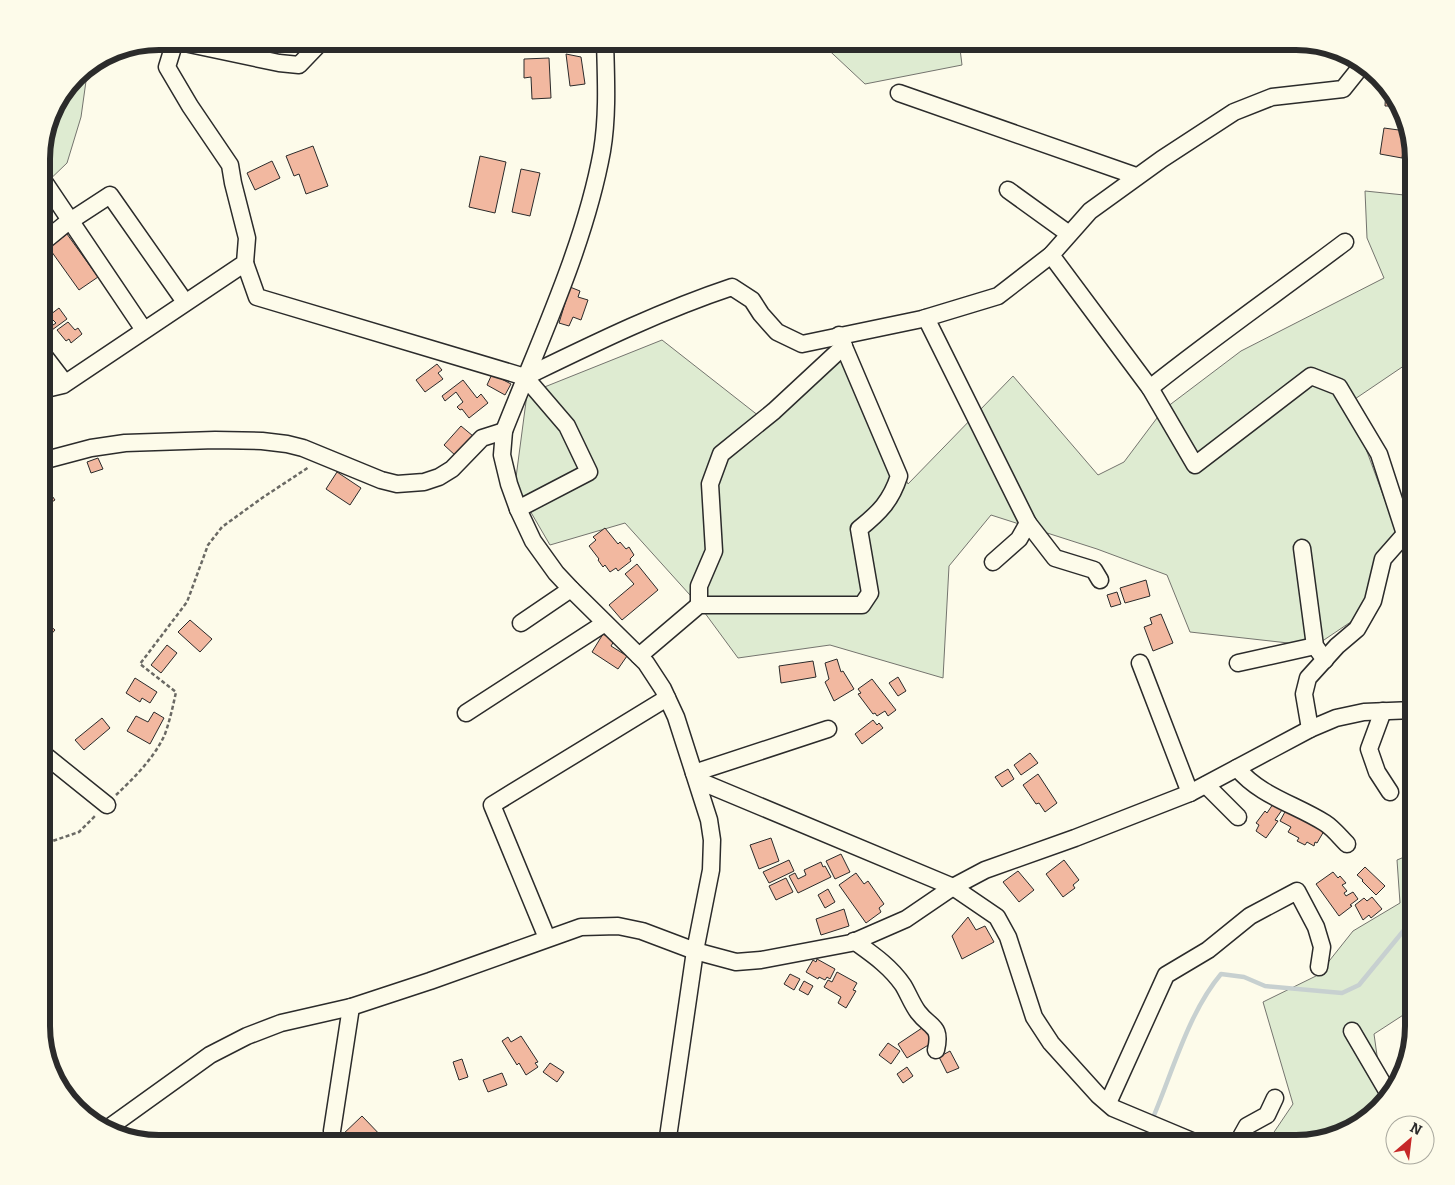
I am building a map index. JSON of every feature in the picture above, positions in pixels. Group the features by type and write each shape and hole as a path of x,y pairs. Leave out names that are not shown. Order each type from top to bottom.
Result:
{"street":[{"path":"172,50 167,67 190,106 230,165 247,238 245,263 257,297 525,377 566,426 589,472 518,509"},
{"path":"215,50 278,64 299,65 313,50"},
{"path":"605,50 607,104 602,150 592,196 569,267 504,431 502,455 509,484 518,509 533,541 556,573 646,663 667,698 676,718 710,820 711,870 695,951 668,1135"},
{"path":"525,377 642,322 693,300 732,287 752,300 761,314 777,332 802,344 842,341 998,296 1051,255 1090,211 1136,176 1234,112 1272,97 1343,89 1359,69"},
{"path":"899,93 1136,176"},
{"path":"1008,190 1070,234"},
{"path":"50,191 144,330"},
{"path":"50,236 110,195 185,302"},
{"path":"1150,388 1207,343 1345,242"},
{"path":"1051,255 1150,388 1195,465 1311,376 1339,387 1379,454 1405,521"},
{"path":"50,388 65,383 245,263"},
{"path":"926,318 1028,523 1055,558 1094,570 1100,580"},
{"path":"639,656 699,605 862,605 870,593 859,529 878,514 893,494 899,476 842,341"},
{"path":"699,605 700,586 714,551 710,484 721,454 774,411 842,341"},
{"path":"50,363 65,383"},
{"path":"50,459 91,448 125,443 215,440 287,444 302,448 322,458 381,480 397,484 424,482 439,477 452,469 482,438 504,431"},
{"path":"993,562 1019,539 1028,523"},
{"path":"1310,729 1304,694 1308,678 1357,629 1373,601 1384,558 1405,535"},
{"path":"1302,548 1314,646 1325,660"},
{"path":"521,624 571,589"},
{"path":"466,713 605,623"},
{"path":"1238,663 1314,646"},
{"path":"1140,663 1190,793"},
{"path":"547,938 492,805 667,698"},
{"path":"114,1125 210,1055 247,1036 281,1023 351,1006 430,981 581,927 618,926 642,931 695,951 736,962 761,960 854,941 906,919 953,887 985,870 1075,838 1190,793 1310,729 1336,718 1364,712 1405,710"},
{"path":"1382,711 1369,749 1377,772 1390,792"},
{"path":"696,776 828,729"},
{"path":"50,759 107,805"},
{"path":"1237,768 1245,778 1271,796 1325,823 1347,844"},
{"path":"696,776 953,887 997,917 1008,937 1034,1017 1051,1043 1098,1095 1114,1108 1177,1135"},
{"path":"1206,785 1238,817"},
{"path":"1108,1103 1166,975 1208,950 1250,916 1297,891 1316,927 1322,947 1319,967"},
{"path":"854,941 883,962 902,984 918,1012 933,1026 939,1038 936,1050"},
{"path":"332,1131 351,1006"},
{"path":"1352,1031 1386,1089"},
{"path":"1242,1135 1247,1126 1267,1114 1275,1098"}],"path":[{"path":"50,842 79,832 134,778 160,744 176,692 140,664 187,602 208,545 222,528 262,498 322,458"}],"green space":[{"path":"829,50 960,50 962,65 865,84"},
{"path":"87,77 81,117 67,163 50,179 50,151 58,117 72,92"},
{"path":"1365,191 1405,195 1405,365 1349,403 1396,530 1367,611 1315,646 1190,632 1167,575 1097,549 991,515 949,566 943,678 830,645 738,658 699,605 625,523 550,545 515,485 527,394 662,340 764,420 844,346 908,484 1013,376 1098,475 1124,462 1163,410 1241,351 1384,278 1367,238"},
{"path":"1405,857 1405,1014 1374,1034 1381,1084 1388,1085 1368,1108 1357,1117 1338,1127 1304,1135 1272,1135 1293,1104 1263,1002 1318,975 1353,931 1400,903 1397,860"}],"building":[{"path":"566,54 581,57 585,84 570,86"},
{"path":"549,58 551,98 532,99 531,77 524,78 524,59"},
{"path":"1386,96 1391,106 1385,106"},
{"path":"1384,128 1401,130 1404,144 1402,158 1380,154"},
{"path":"313,146 328,186 306,194 299,174 294,176 286,156"},
{"path":"480,156 506,162 495,213 469,207"},
{"path":"272,161 280,178 255,190 247,173"},
{"path":"521,169 540,173 530,216 512,212"},
{"path":"67,234 98,277 79,290 50,247"},
{"path":"570,287 580,291 578,297 588,300 581,320 573,317 569,326 559,323"},
{"path":"59,308 67,319 52,330 50,327 56,323 53,320 50,322 50,315"},
{"path":"68,322 75,330 78,328 82,334 71,343 69,339 66,341 57,330"},
{"path":"437,364 442,370 438,373 443,379 425,392 416,380"},
{"path":"492,374 511,384 505,395 487,385"},
{"path":"463,380 477,398 481,394 488,403 469,418 462,409 460,410 457,407 463,402 456,392 445,401 442,396"},
{"path":"461,426 473,436 456,456 444,445"},
{"path":"98,458 103,469 91,473 87,462"},
{"path":"337,472 361,488 350,505 326,489"},
{"path":"50,493 55,500 50,503"},
{"path":"605,528 618,544 620,542 626,549 629,547 634,555 630,559 631,561 618,571 616,568 610,572 605,565 603,567 589,546 596,540 593,537"},
{"path":"637,564 658,590 622,620 609,605 634,584 625,574"},
{"path":"1146,580 1150,596 1125,603 1120,588"},
{"path":"1117,592 1121,604 1111,607 1107,595"},
{"path":"1161,614 1173,643 1153,651 1144,627 1152,624 1150,618"},
{"path":"190,620 212,639 200,652 178,632"},
{"path":"50,626 55,630 50,636"},
{"path":"603,634 614,641 611,646 627,656 618,669 592,652"},
{"path":"167,645 177,653 161,673 151,665"},
{"path":"837,659 841,672 843,671 854,689 834,701 825,682 829,679 825,663"},
{"path":"813,661 816,677 781,683 779,666"},
{"path":"898,677 906,691 898,696 889,683"},
{"path":"135,678 157,692 150,703 142,698 140,702 126,693"},
{"path":"872,679 896,710 888,716 885,711 877,716 875,713 873,714 858,694 861,693 858,689"},
{"path":"154,712 164,718 150,744 127,731 136,716 148,722"},
{"path":"102,718 110,728 84,750 75,740"},
{"path":"873,720 883,728 862,744 855,734"},
{"path":"1030,753 1038,763 1021,775 1014,765"},
{"path":"1008,769 1014,779 1002,787 995,777"},
{"path":"1038,774 1057,803 1045,812 1039,803 1036,804 1023,785"},
{"path":"1273,804 1282,810 1275,820 1278,821 1266,838 1256,831 1259,825 1256,823 1265,811 1267,813"},
{"path":"1286,810 1324,831 1314,846 1307,842 1305,845 1297,841 1299,838 1288,832 1291,827 1280,821"},
{"path":"771,838 779,861 759,869 750,845"},
{"path":"841,854 850,872 835,879 826,861"},
{"path":"789,860 794,871 769,883 763,872"},
{"path":"1064,860 1079,880 1073,885 1075,888 1063,897 1046,874"},
{"path":"821,862 831,877 798,893 789,876 795,873 798,879 806,875 804,870"},
{"path":"1365,867 1385,886 1376,895 1357,875"},
{"path":"1018,871 1034,890 1019,902 1003,882"},
{"path":"1333,872 1346,883 1342,885 1347,891 1344,893 1346,896 1353,892 1358,899 1339,916 1316,884"},
{"path":"856,873 864,884 868,881 884,904 879,908 881,912 866,923 839,885"},
{"path":"786,878 793,892 776,900 769,886"},
{"path":"828,889 835,902 825,908 818,895"},
{"path":"1372,897 1382,909 1371,918 1369,915 1363,920 1355,905 1364,898 1367,901"},
{"path":"844,909 849,926 821,935 816,919"},
{"path":"968,917 976,930 985,926 994,942 962,959 952,936"},
{"path":"817,959 835,969 830,979 827,977 825,980 819,977 818,979 806,972 813,960 816,962"},
{"path":"837,972 857,983 853,990 856,991 846,1008 838,1003 841,997 824,987 828,980 832,982"},
{"path":"790,974 800,979 794,990 784,984"},
{"path":"804,981 813,986 808,995 799,990"},
{"path":"925,1026 935,1041 907,1058 898,1044"},
{"path":"521,1036 538,1062 535,1063 538,1067 526,1075 519,1063 517,1065 502,1041 508,1037 511,1042"},
{"path":"888,1043 900,1051 891,1064 879,1055"},
{"path":"950,1051 959,1068 947,1073 939,1057"},
{"path":"462,1059 468,1077 459,1080 453,1062"},
{"path":"550,1063 564,1072 557,1082 543,1072"},
{"path":"907,1067 913,1076 903,1083 897,1074"},
{"path":"502,1073 507,1085 488,1092 483,1080"},
{"path":"362,1116 380,1135 342,1135"}],"waterway":[{"path":"1152,1120 1190,1025 1209,990 1221,974 1244,977 1265,986 1342,993 1359,985 1405,929"},
{"path":"1147,1135 1150,1127"}]}
